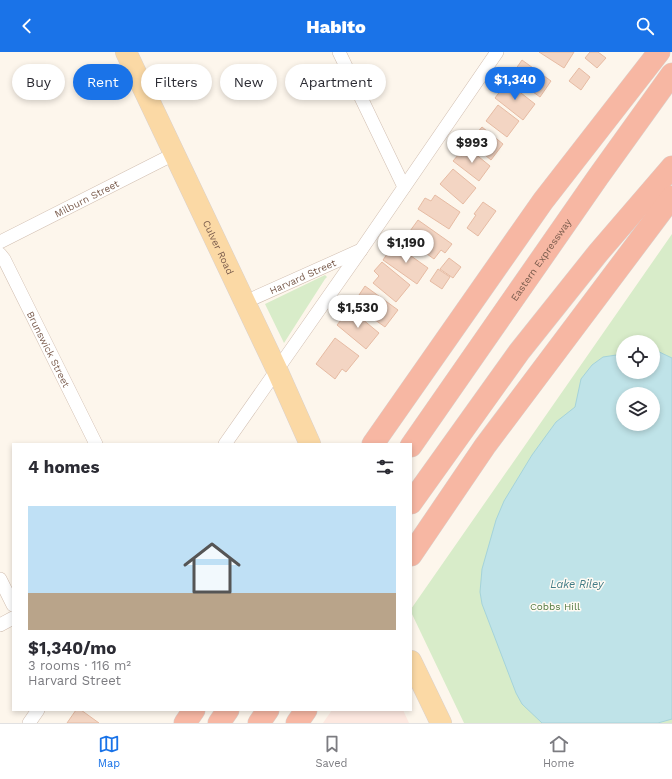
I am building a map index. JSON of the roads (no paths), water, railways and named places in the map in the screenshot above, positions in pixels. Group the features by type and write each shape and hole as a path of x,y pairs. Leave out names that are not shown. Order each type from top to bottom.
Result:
{"highway":[{"path":"374,443 546,195 659,52"},
{"name":"Eastern Expressway","path":"412,445 602,171 672,74"},
{"path":"412,502 519,352 594,258 672,167"},
{"path":"412,554 485,446 672,197"},
{"path":"185,723 193,711"},
{"path":"219,723 227,711"},
{"path":"259,723 267,711"},
{"path":"297,723 305,711"}],"main road":[{"name":"Culver Road","path":"126,52 277,370 310,443"},
{"path":"412,663 441,723"}],"street":[{"path":"339,52 404,187"},
{"name":"Harvard Street","path":"226,443 497,52"},
{"name":"Milburn Street","path":"0,242 174,154"},
{"name":"Harvard Street","path":"244,302 361,250"},
{"name":"Brunswick Street","path":"0,254 96,443"},
{"path":"0,579 12,603"},
{"path":"0,625 12,619"},
{"path":"29,723 37,711"}],"water":[{"name":"Lake Riley","path":"660,352 672,358 672,719 658,723 542,723 522,704 516,693 482,604 480,592 482,569 496,520 504,501 532,455 556,422 575,407 581,379 592,365 603,357 616,355 616,379 660,379"}],"park label":[{"name":"Cobbs Hill","path":"555,606"}]}
